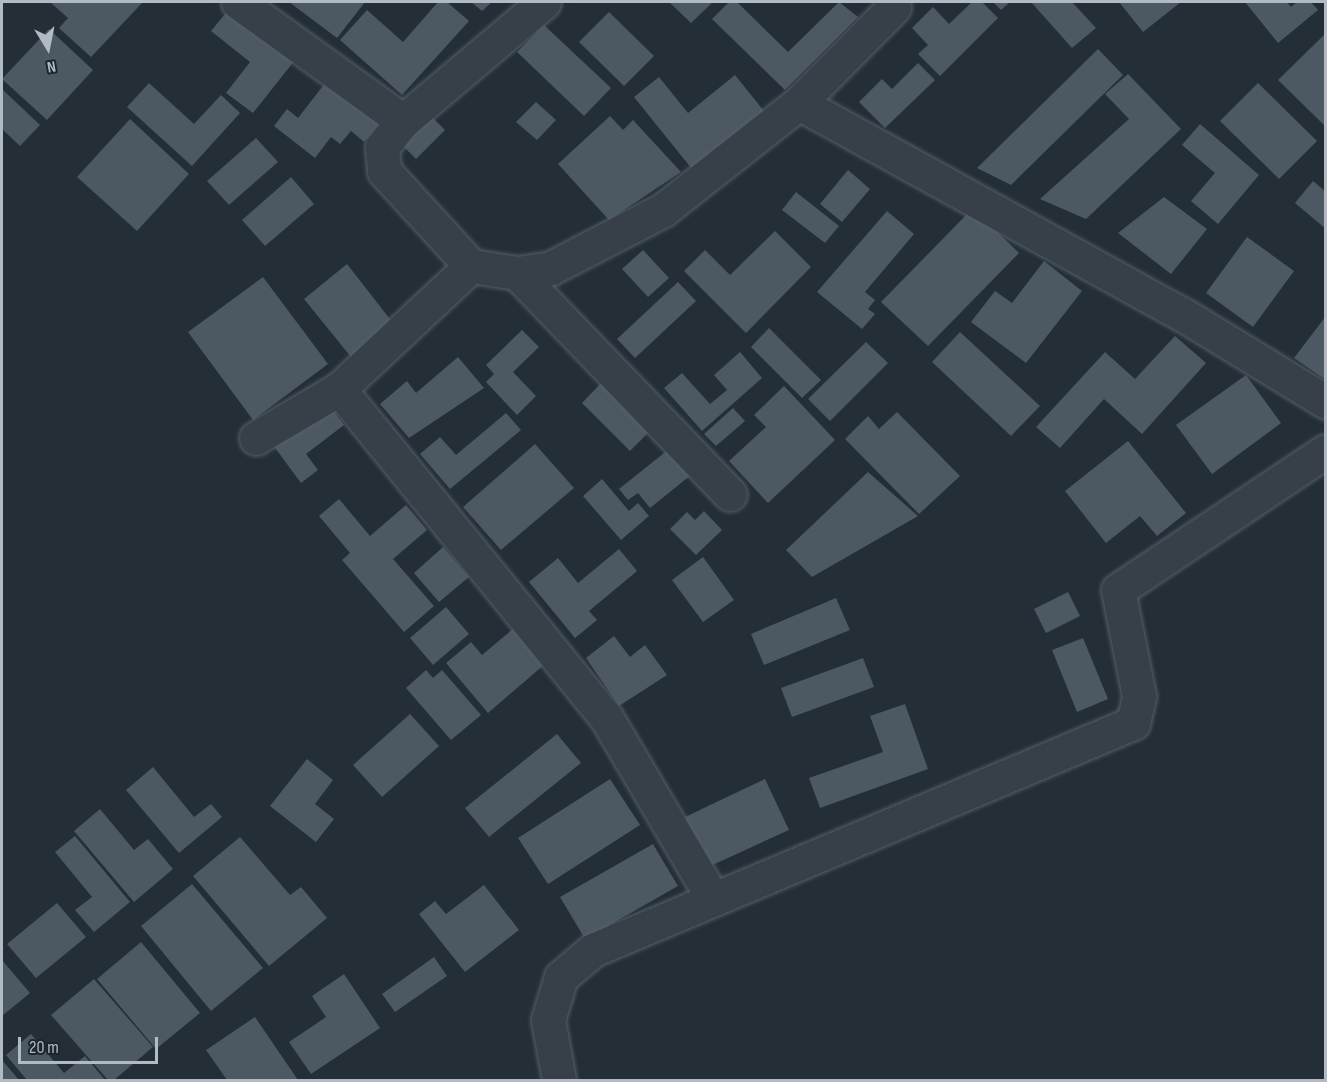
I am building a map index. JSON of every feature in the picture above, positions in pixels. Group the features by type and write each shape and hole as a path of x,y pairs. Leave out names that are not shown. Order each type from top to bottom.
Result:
{"street":[{"path":"238,2 403,120"},
{"path":"544,2 403,120 382,147 384,171 471,266 517,273 551,268 663,210 799,104 894,6"},
{"path":"799,104 1182,314 1326,402"},
{"path":"256,438 339,389 471,266"},
{"path":"517,273 730,494"},
{"path":"339,389 606,717 714,900"},
{"path":"559,1080 548,1020 561,977 593,950 1133,723 1138,696 1118,590 1326,452"}],"building":[{"path":"50,2 143,2 91,57 59,28 68,18"},
{"path":"289,2 365,2 337,38"},
{"path":"438,2 447,2 469,21 402,95 340,40 367,10 403,42"},
{"path":"471,2 492,2 482,11"},
{"path":"669,2 713,2 691,23"},
{"path":"729,2 737,2 788,52 839,2 858,17 785,90 712,19"},
{"path":"972,2 982,2 998,18 940,76 918,54 928,45 912,28 933,7 949,24"},
{"path":"993,2 1010,2 1001,10"},
{"path":"1031,2 1072,2 1096,28 1072,48"},
{"path":"1119,2 1181,2 1143,32"},
{"path":"1245,2 1287,2 1291,7 1297,2 1311,2 1318,10 1278,43"},
{"path":"230,8 295,60 253,113 226,93 250,62 211,31"},
{"path":"609,12 654,56 624,86 579,42"},
{"path":"544,25 611,88 584,116 517,52"},
{"path":"49,29 93,70 47,120 2,79"},
{"path":"1326,33 1326,127 1278,80"},
{"path":"1098,49 1123,75 1011,185 977,168"},
{"path":"918,63 935,80 885,128 859,102 882,79 892,89"},
{"path":"1128,74 1181,129 1086,219 1040,199 1129,119 1105,94"},
{"path":"735,75 764,111 692,169 634,97 659,77 688,113"},
{"path":"329,78 382,120 364,142 351,131 340,144 331,137 315,158 274,126 287,109 298,118"},
{"path":"149,83 194,124 221,95 240,113 192,166 127,107"},
{"path":"1258,83 1317,141 1279,179 1220,121"},
{"path":"2,89 40,125 20,146 2,129"},
{"path":"536,102 556,120 537,140 516,122"},
{"path":"428,113 445,130 416,159 399,142"},
{"path":"610,116 623,130 633,120 681,172 609,220 558,164"},
{"path":"130,119 189,174 137,231 77,177"},
{"path":"1200,124 1259,175 1218,224 1191,201 1215,173 1182,145"},
{"path":"256,138 278,162 229,205 207,181"},
{"path":"848,170 870,189 842,222 820,204"},
{"path":"291,177 314,204 265,246 242,220"},
{"path":"1313,181 1326,192 1326,229 1295,203"},
{"path":"796,192 839,226 825,243 782,210"},
{"path":"1164,197 1207,229 1171,274 1118,233"},
{"path":"973,208 1019,253 928,346 881,302"},
{"path":"887,211 914,234 865,292 875,300 868,309 875,314 862,329 817,292"},
{"path":"775,231 811,267 746,333 684,271 705,250 730,275"},
{"path":"1247,237 1294,271 1253,327 1206,293"},
{"path":"643,250 669,278 648,297 622,269"},
{"path":"1044,261 1082,291 1026,363 971,322 995,291 1012,303"},
{"path":"347,264 393,323 351,357 304,299"},
{"path":"263,277 328,364 253,420 188,332"},
{"path":"678,282 696,301 635,358 617,339"},
{"path":"1326,316 1326,380 1294,358"},
{"path":"769,328 821,380 802,398 751,347"},
{"path":"522,330 539,347 513,372 536,396 517,415 486,382 494,374 486,365"},
{"path":"960,332 1040,406 1011,436 932,362"},
{"path":"1175,336 1206,363 1142,434 1104,399 1060,448 1036,427 1105,352 1135,379"},
{"path":"866,342 888,363 830,421 808,399"},
{"path":"740,352 762,378 702,431 664,388 682,373 710,404 727,390 714,375"},
{"path":"458,357 484,388 409,438 380,404 407,381 416,393"},
{"path":"1246,375 1281,423 1212,474 1176,425"},
{"path":"604,380 653,428 630,451 582,403"},
{"path":"784,386 835,440 768,503 729,461 766,427 754,415"},
{"path":"328,404 344,425 306,454 318,470 301,483 273,445"},
{"path":"733,408 745,421 716,446 704,434"},
{"path":"897,412 960,476 919,514 845,439 868,416 879,429"},
{"path":"506,413 521,430 450,489 420,454 440,437 456,455"},
{"path":"1128,441 1186,513 1157,536 1140,516 1106,543 1065,491"},
{"path":"535,444 574,488 501,550 463,507"},
{"path":"669,449 691,475 650,508 638,493 628,500 619,489"},
{"path":"868,472 918,516 812,577 786,550"},
{"path":"602,479 629,511 638,503 649,516 621,540 583,496"},
{"path":"339,499 370,536 406,505 427,530 393,559 434,606 404,632 342,560 350,553 319,516"},
{"path":"704,511 722,530 696,555 670,529 687,512 695,520"},
{"path":"443,547 469,577 439,602 414,573"},
{"path":"619,549 637,571 589,611 597,620 575,638 529,582 558,558 578,583"},
{"path":"703,557 734,600 703,622 672,580"},
{"path":"1068,592 1080,616 1046,633 1034,609"},
{"path":"836,598 850,630 764,665 751,634"},
{"path":"446,607 469,634 433,665 410,638"},
{"path":"514,628 545,664 488,713 446,663 471,642 482,655"},
{"path":"614,636 630,657 645,645 667,675 619,706 586,658"},
{"path":"1083,638 1108,699 1077,712 1052,650"},
{"path":"863,658 874,687 792,717 781,688"},
{"path":"426,670 433,678 442,670 481,715 451,740 406,688"},
{"path":"905,704 928,769 820,808 809,778 883,752 870,716"},
{"path":"410,714 439,746 382,797 353,765"},
{"path":"557,734 581,763 489,837 465,808"},
{"path":"307,759 333,780 315,804 334,819 316,842 270,806"},
{"path":"153,767 194,817 211,804 222,817 179,853 126,790"},
{"path":"610,779 640,825 548,884 518,838"},
{"path":"765,779 789,830 708,867 685,817"},
{"path":"100,809 134,850 148,839 173,869 134,902 74,831"},
{"path":"75,836 130,902 94,932 75,910 92,897 55,852"},
{"path":"240,837 290,895 301,887 327,918 269,966 193,876"},
{"path":"653,844 678,886 585,939 560,897"},
{"path":"192,884 263,968 211,1011 141,926"},
{"path":"484,885 519,930 465,972 419,914 435,901 446,914"},
{"path":"57,903 86,937 36,978 7,944"},
{"path":"141,942 200,1013 156,1049 97,979"},
{"path":"434,957 447,976 395,1012 382,994"},
{"path":"2,960 30,993 2,1016"},
{"path":"344,974 380,1028 311,1074 289,1042 326,1017 312,996"},
{"path":"94,979 153,1047 114,1080 108,1080 51,1015"},
{"path":"255,1017 298,1080 227,1080 206,1050"},
{"path":"31,1034 64,1073 85,1056 105,1080 27,1080 6,1055"},
{"path":"2,1060 19,1080 2,1080"}]}
